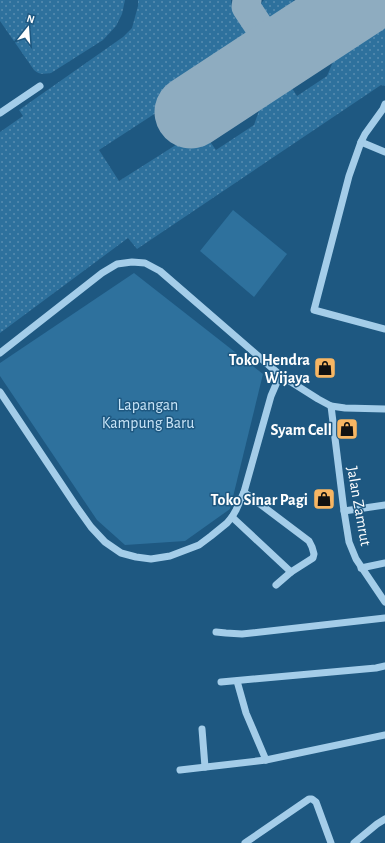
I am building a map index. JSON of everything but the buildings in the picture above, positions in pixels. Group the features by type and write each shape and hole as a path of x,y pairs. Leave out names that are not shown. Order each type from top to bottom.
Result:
{"street":[{"path":"0,113 40,86"},
{"path":"384,108 364,134 349,176 314,310 385,329"},
{"path":"361,142 385,152"},
{"path":"0,353 102,272 117,264 132,262 145,263 160,271 280,375 318,399 331,406 345,408 385,409"},
{"path":"0,392 91,527 105,542 121,553 151,559 170,556 199,545 222,528 232,517 244,492 271,396 280,375"},
{"name":"Jalan Zamrut","path":"331,406 349,542 361,568 385,602"},
{"path":"244,492 311,544 314,554 313,558 291,572 276,585"},
{"path":"344,511 385,505"},
{"path":"232,517 291,572"},
{"path":"361,568 385,563"},
{"path":"216,632 242,634 385,618"},
{"path":"221,682 385,666"},
{"path":"237,681 246,713 266,760"},
{"path":"202,729 205,767"},
{"path":"180,770 266,760 385,735"},
{"path":"246,843 307,800 312,799 316,802 331,843"},
{"path":"354,843 385,819"}],"green space":[{"path":"0,0 125,0 122,14 116,26 103,40 51,73 44,74 38,73 34,70 0,21"},
{"path":"138,0 231,0 232,7 257,47 99,150 119,181 201,129 216,150 254,125 269,82 283,74 297,96 327,76 345,33 385,7 385,86 381,85 137,249 128,238 0,333 0,132 23,116 19,110 123,37 132,28 138,6"},
{"path":"264,0 293,0 297,9 289,20 277,27 266,19 261,11 261,4"},
{"path":"233,210 287,254 254,297 200,251"},
{"name":"Lapangan Kampung Baru","path":"134,273 263,374 230,509 185,541 125,545 97,520 0,376 0,363"}],"taxiway":[{"path":"247,0 246,7 278,55"},
{"path":"332,0 350,8"}],"runway":[{"path":"191,112 362,0"}],"place":[{"name":"Toko Hendra Wijaya","path":"325,368"},
{"name":"Syam Cell","path":"347,429"},
{"name":"Toko Sinar Pagi","path":"324,499"}]}
